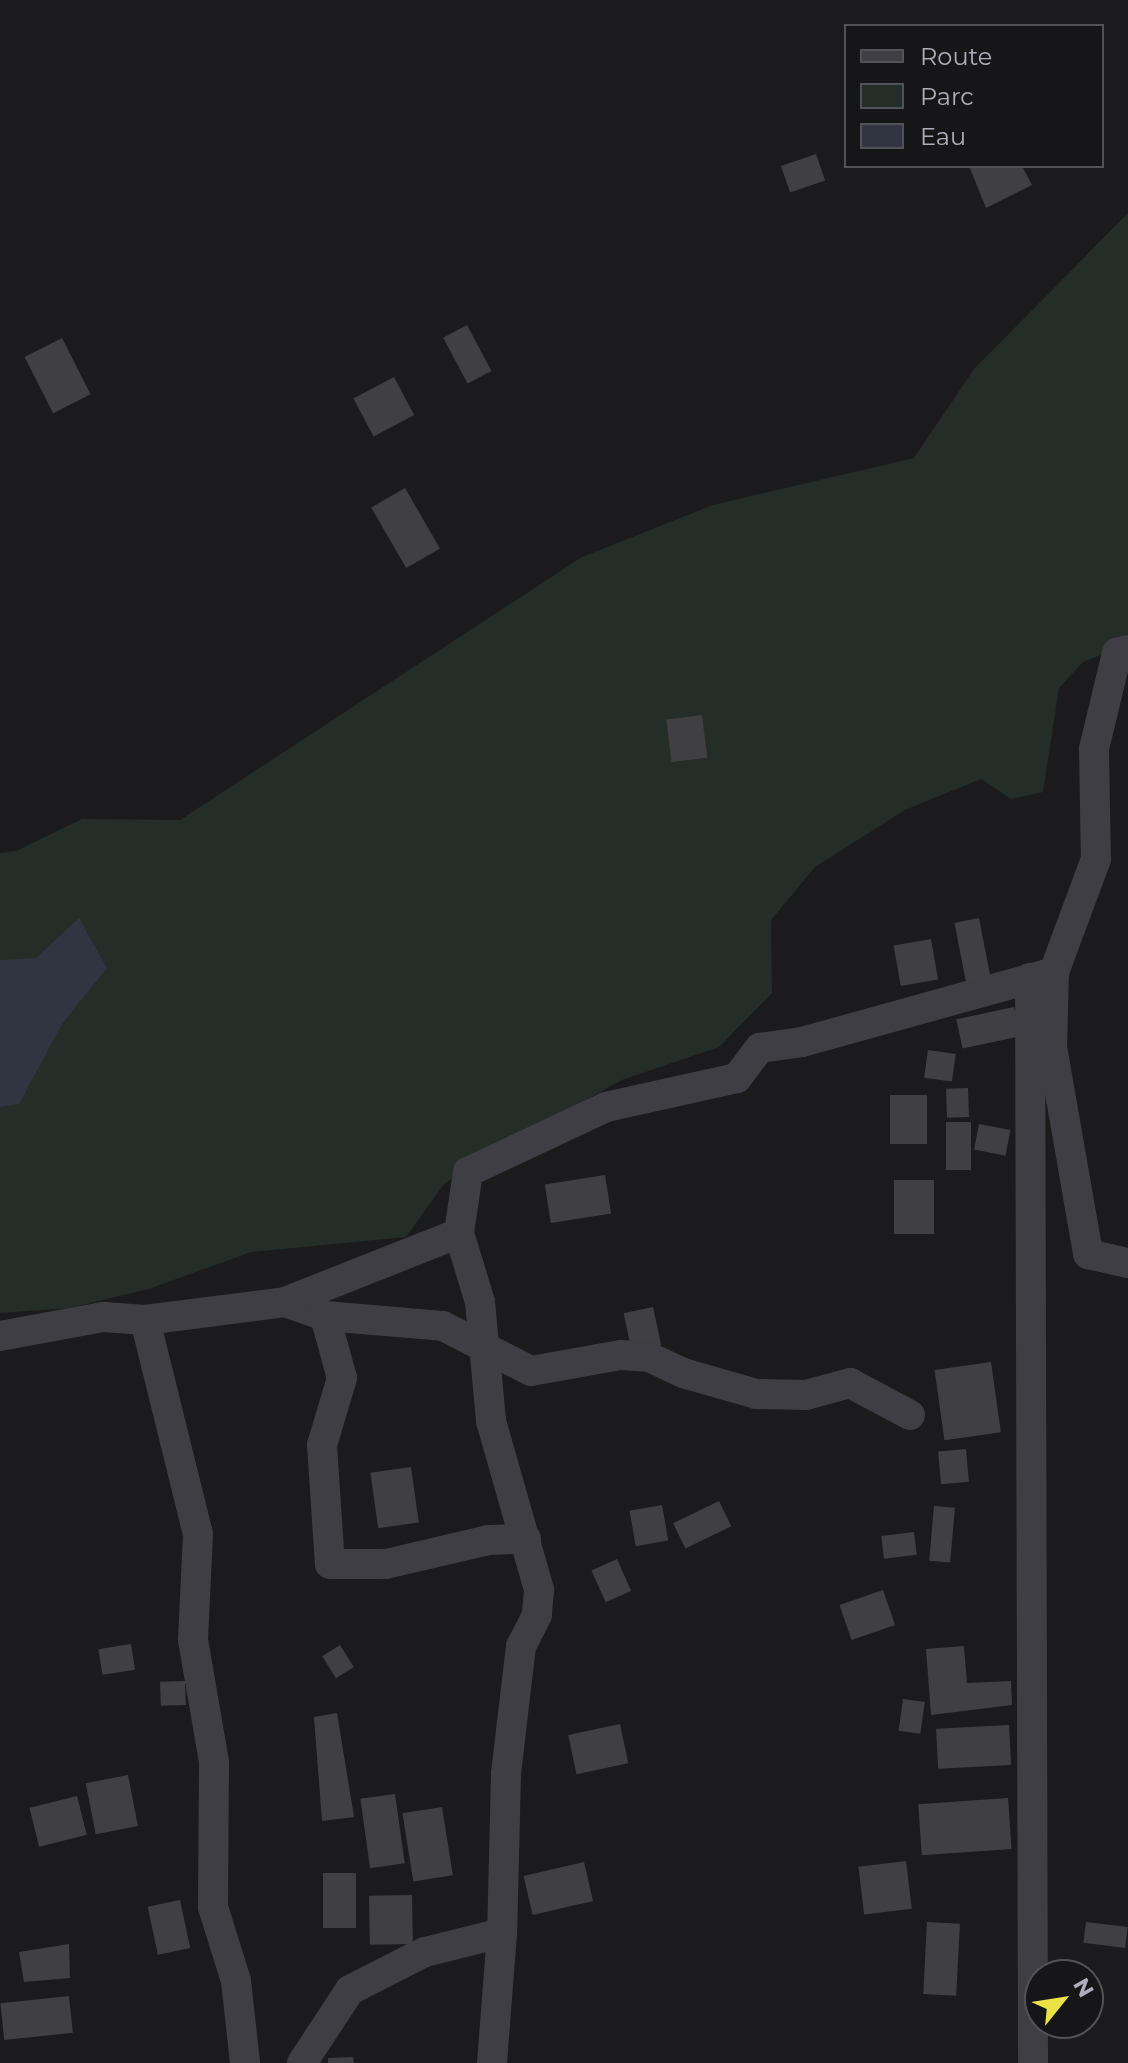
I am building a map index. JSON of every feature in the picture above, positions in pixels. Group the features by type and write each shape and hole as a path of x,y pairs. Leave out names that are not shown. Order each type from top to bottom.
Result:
{"street":[{"path":"1033,2063 1042,975 1096,859 1094,749 1117,653 1128,650"},
{"path":"492,2063 502,1933 506,1774 521,1646 537,1615 539,1590 491,1421 480,1302 459,1233 468,1172 606,1107 737,1078 760,1048 802,1042 1042,975"},
{"path":"1042,975 1088,1254 1128,1263"},
{"path":"0,1336 104,1317 145,1320 285,1302 459,1233"},
{"path":"285,1302 325,1316 443,1326 531,1371 621,1355 649,1357 683,1373 756,1394 806,1395 850,1383 910,1415"},
{"path":"325,1316 342,1378 322,1445 330,1564 386,1564 488,1540 526,1539"},
{"path":"145,1320 198,1534 193,1640 214,1762 213,1907 236,1981 245,2063"},
{"path":"302,2063 350,1990 425,1952 502,1933"}],"green space":[{"path":"1128,213 1128,644 1083,662 1059,688 1043,792 1011,799 981,779 905,810 815,867 771,920 772,993 719,1047 622,1080 498,1148 444,1184 406,1237 251,1252 149,1289 69,1308 0,1313 0,853 16,851 82,819 180,820 582,557 713,505 914,458 974,369"}],"water":[{"path":"79,918 107,968 62,1024 19,1104 0,1107 0,960 36,958"}],"building":[{"path":"816,154 825,180 790,193 781,166"},
{"path":"970,168 1023,168 1032,185 986,208"},
{"path":"467,325 491,371 468,384 443,338"},
{"path":"62,338 91,394 53,413 25,357"},
{"path":"394,377 414,415 374,437 353,399"},
{"path":"405,488 440,549 406,568 371,507"},
{"path":"702,715 707,758 672,762 666,719"},
{"path":"979,918 991,978 966,983 954,923"},
{"path":"931,939 938,979 901,986 894,946"},
{"path":"1014,1007 1020,1036 963,1049 956,1019"},
{"path":"928,1050 956,1054 952,1082 924,1078"},
{"path":"968,1088 969,1117 947,1118 946,1089"},
{"path":"890,1095 927,1095 927,1144 890,1144"},
{"path":"946,1122 971,1122 971,1170 946,1170"},
{"path":"979,1124 1010,1130 1005,1156 974,1150"},
{"path":"605,1175 611,1214 551,1223 545,1185"},
{"path":"894,1180 934,1180 934,1234 894,1234"},
{"path":"653,1307 661,1345 632,1351 624,1313"},
{"path":"991,1362 1001,1432 944,1440 935,1370"},
{"path":"966,1449 969,1482 941,1484 938,1451"},
{"path":"411,1467 419,1522 378,1528 370,1473"},
{"path":"719,1501 731,1526 685,1549 673,1523"},
{"path":"662,1505 668,1540 636,1546 630,1511"},
{"path":"934,1506 955,1508 950,1563 929,1561"},
{"path":"914,1532 917,1555 884,1559 881,1536"},
{"path":"617,1559 631,1591 606,1602 591,1570"},
{"path":"883,1590 895,1625 852,1640 840,1605"},
{"path":"131,1644 135,1670 102,1675 98,1649"},
{"path":"340,1645 354,1667 336,1678 322,1656"},
{"path":"964,1646 967,1683 1011,1681 1012,1705 931,1715 926,1649"},
{"path":"185,1681 186,1705 161,1706 160,1682"},
{"path":"903,1699 925,1702 920,1734 899,1731"},
{"path":"337,1713 354,1817 322,1821 314,1717"},
{"path":"620,1724 628,1763 576,1774 568,1735"},
{"path":"1009,1725 1011,1765 938,1769 936,1729"},
{"path":"128,1775 138,1826 96,1834 86,1783"},
{"path":"395,1794 405,1863 370,1868 360,1799"},
{"path":"77,1796 87,1835 39,1847 29,1808"},
{"path":"1008,1798 1012,1849 922,1855 918,1804"},
{"path":"442,1807 453,1875 413,1881 402,1813"},
{"path":"906,1861 912,1909 864,1914 858,1867"},
{"path":"584,1862 593,1901 533,1915 524,1876"},
{"path":"323,1873 356,1873 356,1928 323,1928"},
{"path":"412,1895 413,1944 370,1945 369,1896"},
{"path":"180,1900 190,1948 158,1955 148,1907"},
{"path":"927,1922 960,1924 956,1996 923,1994"},
{"path":"1086,1922 1128,1927 1125,1948 1083,1943"},
{"path":"69,1944 70,1978 24,1982 19,1952"},
{"path":"69,1996 73,2033 4,2040 0,2003"},
{"path":"353,2057 354,2063 328,2063 328,2058"}]}
